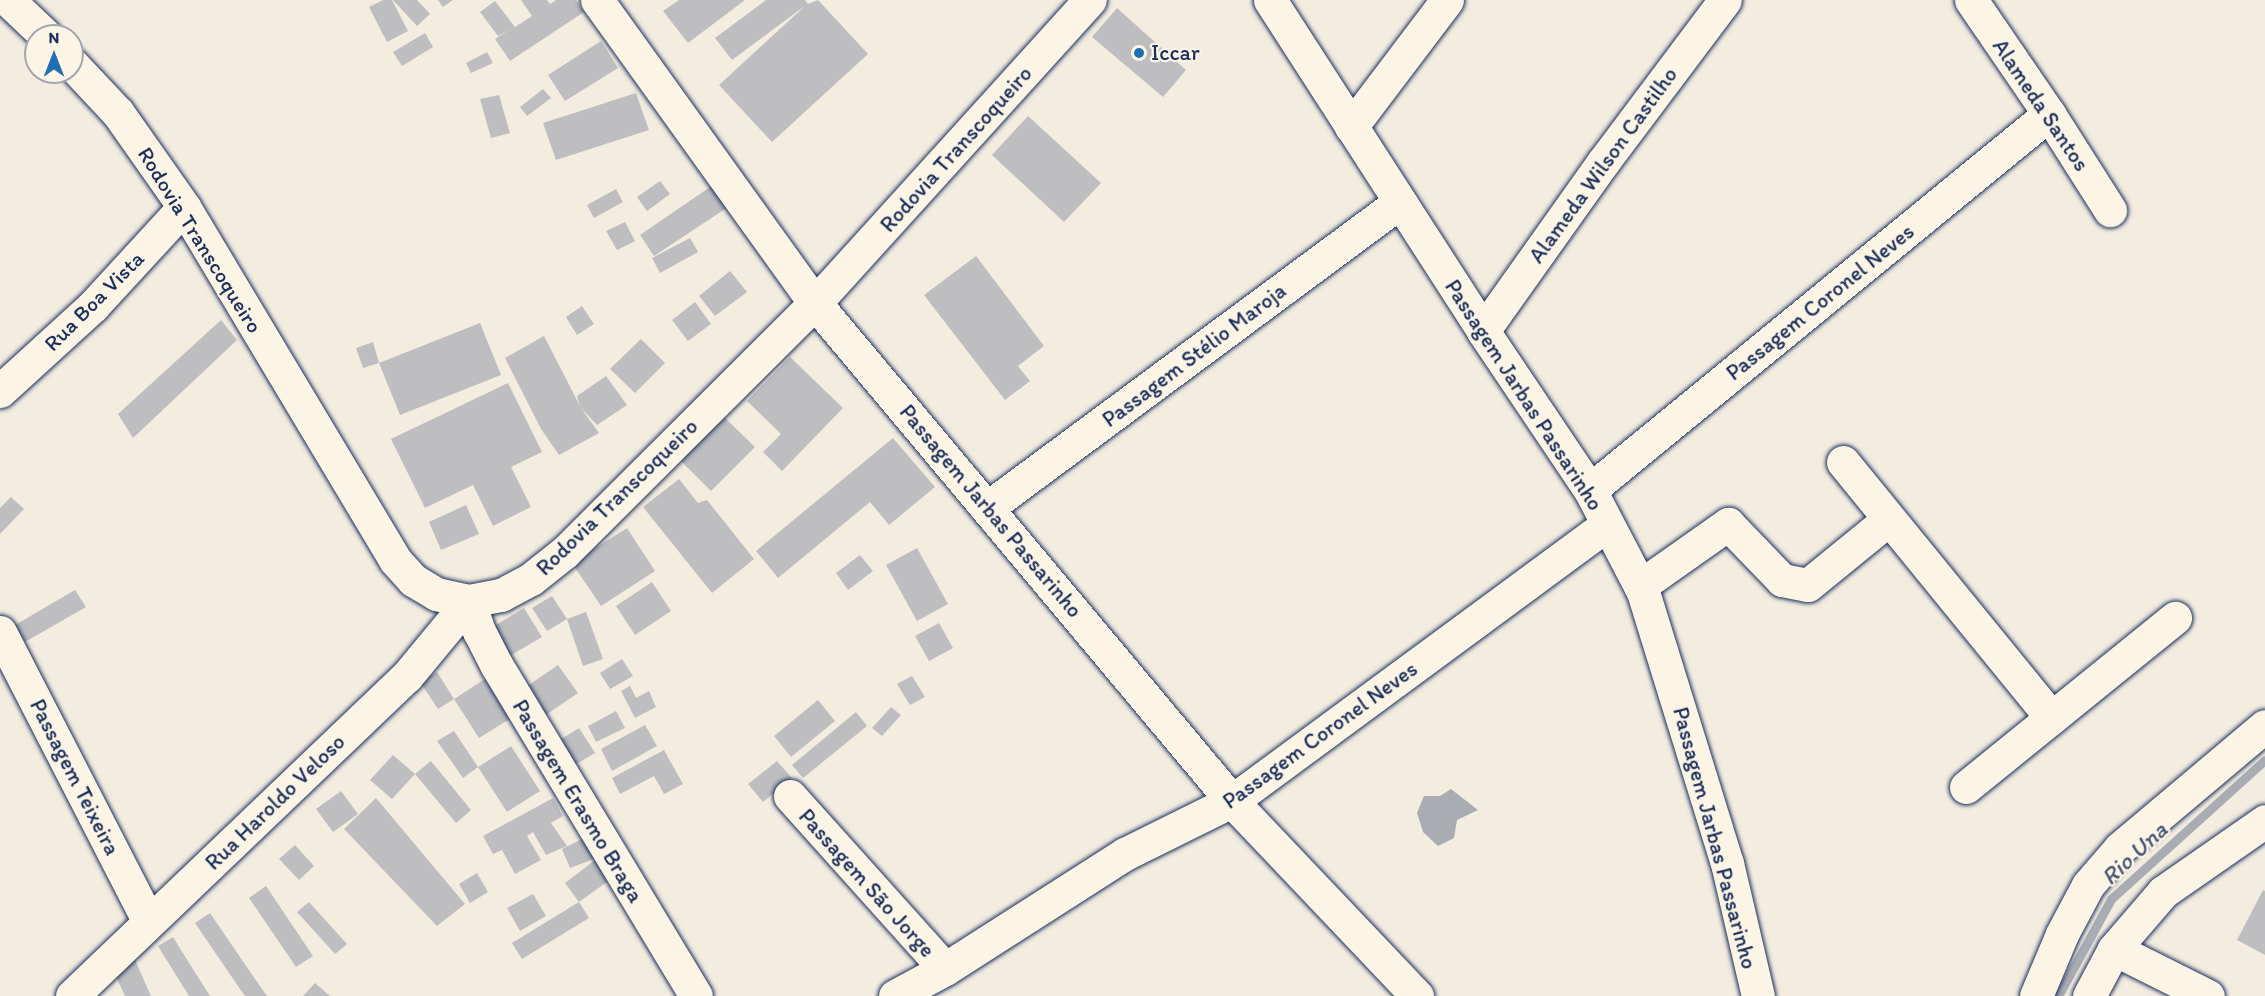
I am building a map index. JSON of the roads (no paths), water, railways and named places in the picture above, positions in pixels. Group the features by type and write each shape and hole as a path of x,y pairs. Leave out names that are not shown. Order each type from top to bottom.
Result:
{"street":[{"path":"8,0 33,24"},
{"name":"Passagem Jarbas Passarinho","path":"597,0 815,303 1232,801 1417,996"},
{"name":"Rodovia Transcoqueiro","path":"84,77 118,113 184,207 395,560 413,580 436,594 470,601 501,595 531,579 566,552 815,303 1090,0"},
{"name":"Passagem Jarbas Passarinho","path":"1270,0 1483,331 1590,490 1640,586 1727,863 1758,996"},
{"path":"1351,127 1448,0"},
{"name":"Alameda Wilson Castilho","path":"1483,331 1604,161 1725,0"},
{"name":"Alameda Santos","path":"1971,0 2049,114 2110,210"},
{"name":"Passagem Coronel Neves","path":"1590,490 2049,114"},
{"name":"Passagem Stélio Maroja","path":"987,508 1400,202"},
{"name":"Rua Boa Vista","path":"1,387 93,306 184,207"},
{"path":"1843,462 2052,718"},
{"path":"1640,586 1728,524 1782,580 1808,585 1889,519"},
{"name":"Passagem Coronel Neves","path":"895,996 945,969 1125,854 1232,801 1607,525"},
{"name":"Rua Haroldo Veloso","path":"72,996 407,676 470,601"},
{"name":"Passagem Erasmo Braga","path":"470,601 479,631 497,666 696,996"},
{"path":"1966,787 2175,618"},
{"name":"Passagem Teixeira","path":"0,632 149,922"},
{"path":"2036,996 2062,934 2088,885 2120,848 2265,726"},
{"name":"Passagem São Jorge","path":"790,796 945,969"},
{"path":"2089,996 2114,949 2163,892 2260,831"},
{"path":"2114,949 2208,996"}],"waterway":[{"name":"Rio Una","path":"2058,996 2111,899 2265,760"}],"place":[{"name":"Iccar","path":"1139,53"}]}
